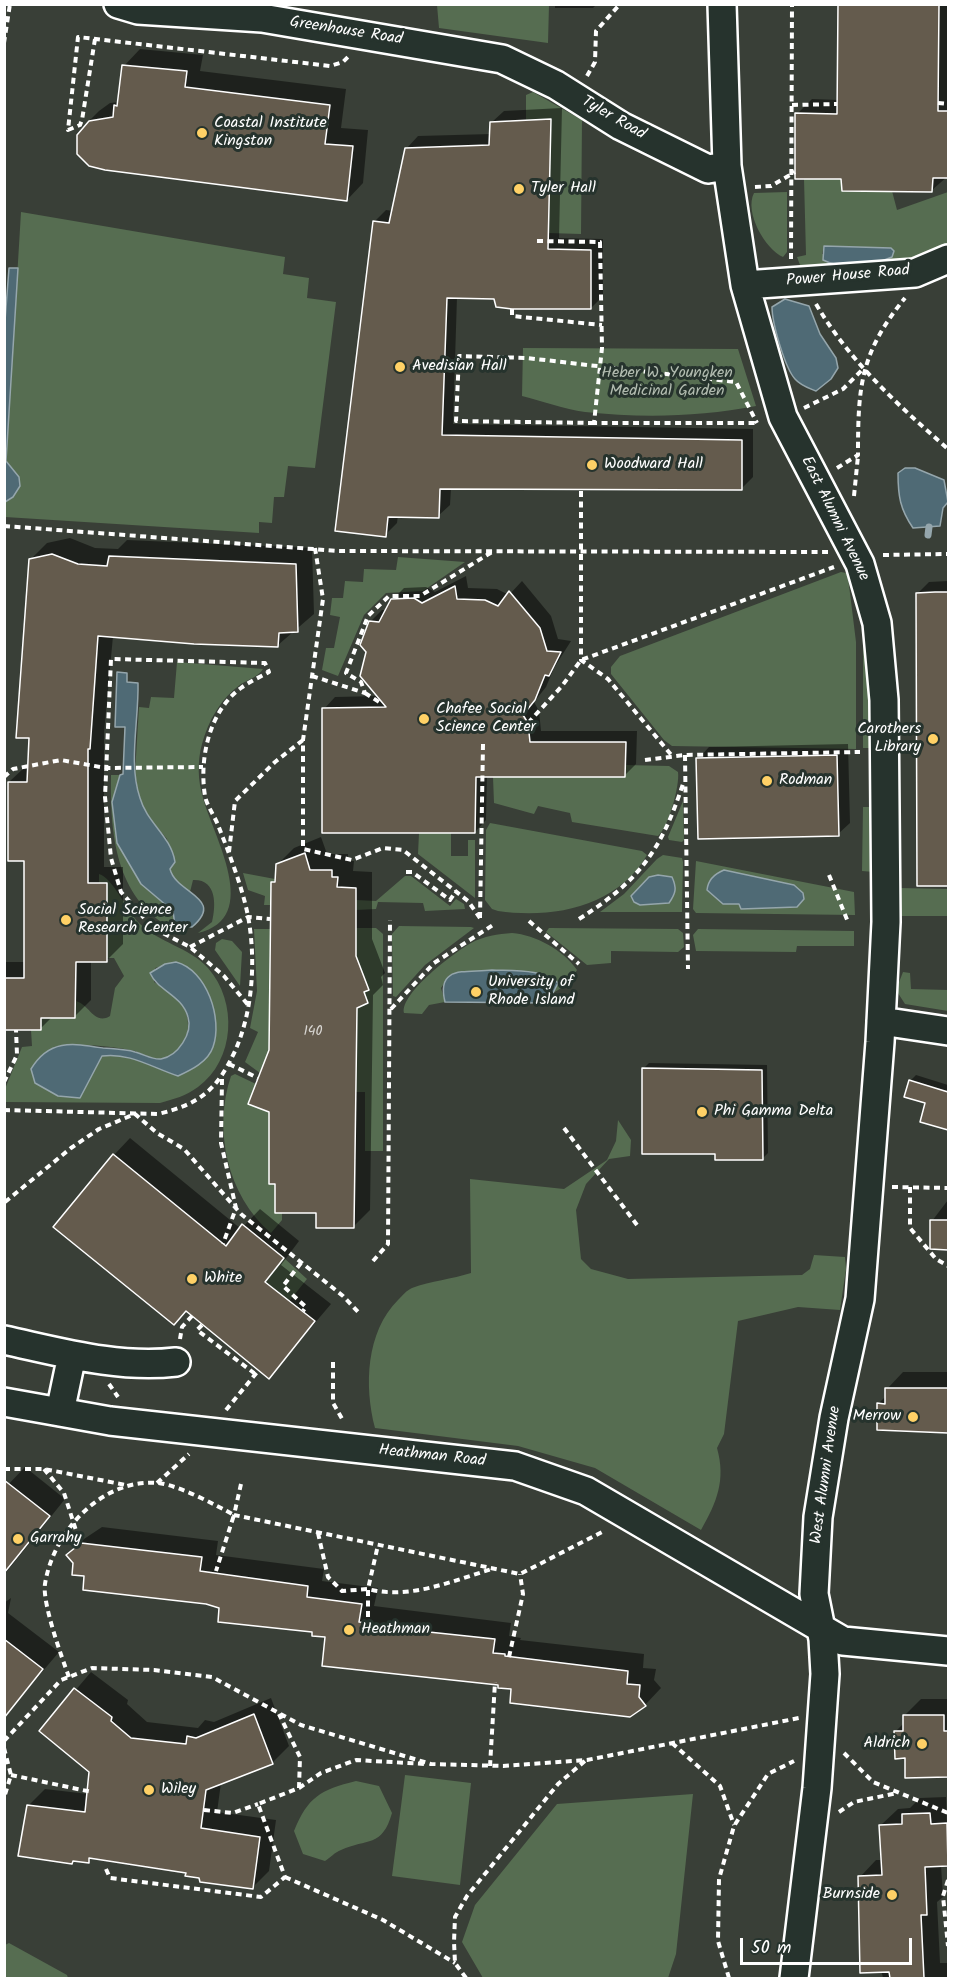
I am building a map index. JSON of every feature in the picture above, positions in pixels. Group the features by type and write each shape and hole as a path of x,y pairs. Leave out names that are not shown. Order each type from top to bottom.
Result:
{"street":[{"name":"Greenhouse Road","path":"118,4 138,10 262,18 502,59"},
{"name":"East Alumni Avenue","path":"722,4 727,166 746,285 783,417 854,552 866,583 877,623 885,752 886,922 877,1079"},
{"name":"Tyler Road","path":"502,59 575,98 621,126 708,169 727,166"},
{"name":"Power House Road","path":"746,285 797,272 915,273 948,259"},
{"path":"881,1021 948,1031"},
{"name":"West Alumni Avenue","path":"794,1978 818,1777 825,1674 821,1629 814,1594 818,1517 834,1418 860,1299 877,1079"},
{"path":"4,1340 72,1355 151,1365 176,1362"},
{"path":"60,1412 72,1355"},
{"name":"Heathman Road","path":"4,1402 110,1421 515,1466 586,1491 821,1629 852,1643 948,1651"}],"path":[{"path":"4,43 10,4"},
{"path":"575,98 595,62 596,31 620,4"},
{"path":"792,4 793,172 797,272 824,318 863,369 894,402 948,449"},
{"path":"95,39 82,120 80,125 68,130 78,37 330,66 343,62 353,53"},
{"path":"792,105 837,104"},
{"path":"938,104 948,104"},
{"path":"748,187 771,186 793,172"},
{"path":"537,241 600,242 602,325 594,423"},
{"path":"853,503 858,455 858,406 863,369 888,318 909,294"},
{"path":"513,309 512,316 602,325"},
{"path":"757,423 736,382 526,358 459,356 456,421 594,423 757,423 764,423"},
{"path":"797,411 843,389 863,369"},
{"path":"833,470 858,455"},
{"path":"581,490 582,660"},
{"path":"4,526 339,551 854,552 896,556 948,554"},
{"path":"315,548 323,599 303,740 303,849 352,860 383,849 403,850 468,901 480,918 483,744"},
{"path":"365,693 361,682 346,674 368,616 389,596 420,596 493,551"},
{"path":"528,723 582,660 833,568 854,552"},
{"path":"4,1110 158,1114 176,1110 203,1096 222,1078 241,1038 249,1006 251,959 248,917 228,855 205,798 203,767 206,743 218,715 240,688 269,672 266,663 111,659 105,797 111,858 121,892 153,928 190,947 224,976 249,1006"},
{"path":"582,660 608,679 673,757"},
{"path":"312,676 365,693 379,702"},
{"path":"228,855 235,801 275,762 303,740"},
{"path":"645,760 685,755 885,752"},
{"path":"685,755 688,969"},
{"path":"4,777 13,769 61,760 106,768 203,767"},
{"path":"579,919 632,880 667,830 684,779"},
{"path":"406,872 412,872 450,900 456,891"},
{"path":"828,875 848,922"},
{"path":"190,947 248,917 270,919"},
{"path":"373,1261 388,1244 390,920"},
{"path":"529,921 579,964"},
{"path":"390,1009 434,963 493,925"},
{"path":"4,1082 16,1055 16,1030"},
{"path":"229,1064 258,1078"},
{"path":"222,1078 221,1143 236,1208 224,1244"},
{"path":"5,1202 90,1135 135,1114"},
{"path":"135,1114 157,1133 184,1149 236,1208 360,1314"},
{"path":"564,1128 637,1225"},
{"path":"867,1186 948,1188"},
{"path":"910,1187 910,1228 936,1259 948,1266"},
{"path":"302,1263 283,1286 306,1307 303,1311"},
{"path":"202,1325 197,1330 256,1372 225,1411"},
{"path":"333,1362 333,1403 338,1415 346,1425"},
{"path":"159,1483 194,1449"},
{"path":"4,1469 44,1469 127,1486 159,1483 209,1502 234,1515 520,1574 610,1529"},
{"path":"44,1469 64,1493 75,1521 80,1543"},
{"path":"216,1571 234,1515 241,1484"},
{"path":"69,1677 55,1640 44,1586 62,1537 75,1521 92,1504 127,1486"},
{"path":"318,1533 328,1577 342,1591 368,1589 387,1594 418,1591 493,1569"},
{"path":"368,1617 368,1589 378,1545"},
{"path":"509,1657 523,1594 520,1574"},
{"path":"4,1742 61,1680 92,1668 154,1670 212,1677 301,1725 431,1764"},
{"path":"490,1766 495,1683"},
{"path":"278,1713 300,1757 299,1788"},
{"path":"204,1810 233,1813 299,1788 321,1773 356,1760 490,1766 587,1760 802,1717 802,1727"},
{"path":"671,1742 720,1786 734,1826"},
{"path":"837,1747 873,1782 948,1813"},
{"path":"4,1748 11,1775 4,1798"},
{"path":"729,1978 718,1941 719,1879 734,1826 768,1774 800,1758 800,1763"},
{"path":"455,1963 455,1917 467,1896 558,1784 587,1760"},
{"path":"11,1775 92,1792"},
{"path":"837,1813 854,1802 898,1792"},
{"path":"258,1804 285,1877 383,1920 455,1963 466,1978"},
{"path":"106,1869 110,1878 261,1897 285,1877"},
{"path":"948,1880 943,1896 948,1947"}],"shaded area":[{"name":"University of Rhode Island","path":"5,5 948,5 948,1978 5,1978"}],"green space":[{"path":"437,5 549,5 548,43 439,28"},
{"path":"533,92 582,120 581,234 548,233 551,120 526,120 526,95"},
{"path":"804,179 841,179 892,191 897,210 948,192 948,251 926,259 803,273 797,257 806,255","holes":["824,246 891,248 893,251 822,254"]},
{"path":"787,192 787,252 783,257 769,246 758,229 752,210 752,201 754,193"},
{"path":"21,212 285,257 283,274 309,278 307,298 336,302 315,468 288,466 284,497 274,497 272,523 259,522 259,533 5,517 5,502 13,497 19,477 6,461"},
{"name":"Heber W. Youngken Medicinal Garden","path":"523,348 738,349 756,406 714,412 649,416 569,409 522,396"},
{"path":"398,557 465,562 423,591 386,593 364,615 338,676 322,670 326,648 334,648 340,617 330,615 332,598 343,598 345,581 363,582 364,569 396,570"},
{"path":"841,572 846,573 848,577 856,642 856,749 672,746 664,740 611,674 611,667 620,656"},
{"path":"859,599 865,618 874,744 871,748 863,748 863,637"},
{"path":"177,662 263,669 256,676 241,684 221,703 208,727 200,751 200,785 229,874 231,894 228,911 217,924 198,933 212,922 214,901 211,888 201,881 193,880 190,892 172,878 167,839 147,815 139,798 135,773 139,707 149,708 151,697 174,698"},
{"path":"625,765 669,766 678,772 672,806 666,825 658,836 572,822 570,813 538,806 534,814 494,803 493,777 624,777"},
{"path":"111,775 120,775 112,802 117,843 141,884 173,911 175,926 171,928 152,915 138,899 127,881 115,841 112,819"},
{"path":"683,801 684,840 682,842 669,840 668,837"},
{"path":"863,807 874,807 874,872 862,871"},
{"path":"490,823 642,851 647,855 634,873 619,887 582,906 540,913 498,911 492,909 485,900 486,830"},
{"path":"419,833 451,833 451,856 468,856 468,840 475,840 475,898 418,854"},
{"path":"663,855 682,858 682,912 600,912 624,894"},
{"path":"696,861 854,892 855,915 696,913 693,909","holes":["804,899 797,907 741,909 739,904"]},
{"path":"243,873 275,879 275,882 271,883 270,905 264,905 265,896 248,890"},
{"path":"99,874 115,888 139,923 156,936 192,955 208,968 218,982 228,1013 228,1030 219,1062 210,1076 198,1087 175,1099 160,1103 5,1102 5,1089 22,1047 32,1046 31,1030 41,1030 41,1018 75,1001 100,1018 110,1016 115,988 124,976 114,958 107,958 107,883 99,883","holes":["176,962 212,1049 178,1076 136,1059 115,1054 102,1055 53,1047 83,1045 114,1047 157,1059 171,1055 186,1037 188,1018 178,1000 154,982 155,968"]},
{"path":"405,876 411,876 450,906 456,899 464,904 465,909 425,911 423,903 378,902 376,909 356,910 356,900 376,901"},
{"path":"899,888 948,889 948,916 896,916"},
{"path":"399,926 474,928 425,965 396,997 393,996 392,934"},
{"path":"356,928 376,928 383,934 383,1151 365,1151 365,1092 355,1092 357,1008 363,1006 364,992 369,990 356,956"},
{"path":"549,928 678,929 683,933 684,947 678,952 611,951 611,963 587,965 546,932"},
{"path":"254,929 270,929 269,1058 260,1073 245,1062 258,1032 250,1028 257,991"},
{"path":"698,929 854,931 854,946 797,946 796,952 696,951 693,935"},
{"path":"512,933 539,940 564,956 577,970 568,984 553,993 558,983 530,972 459,972 450,975 441,988 445,1002 429,1005 422,1014 404,1013 405,1005 419,984 453,955 481,939"},
{"path":"222,939 232,941 242,952 240,986 215,950 216,943"},
{"path":"903,972 910,973 911,989 948,990 948,1011 905,1004 896,990"},
{"path":"235,1074 256,1084 248,1104 269,1112 269,1183 275,1184 275,1213 282,1213 282,1220 271,1233 256,1218 244,1200 234,1181 228,1160 223,1118 231,1076"},
{"path":"618,1120 631,1140 630,1156 609,1159 586,1184 576,1210 581,1259 591,1269 628,1279 802,1275 810,1269 814,1255 845,1257 846,1269 840,1310 798,1307 738,1321 724,1434 717,1448 721,1470 720,1481 712,1510 701,1530 595,1468 518,1446 375,1428 369,1395 370,1360 379,1328 387,1313 412,1288 471,1273 470,1179 564,1189 607,1160 616,1141"},
{"path":"284,1258 307,1279 266,1330 243,1312"},
{"path":"405,1775 471,1783 460,1885 392,1876"},
{"path":"356,1781 379,1786 392,1813 383,1832 372,1840 339,1851 325,1861 303,1854 294,1831 310,1803 324,1792"},
{"path":"693,1794 676,1954 668,1978 483,1978 462,1942 475,1905 557,1804"},
{"path":"9,1943 67,1975 68,1978 5,1978 5,1945"}],"water":[{"path":"824,246 891,248 894,251 892,257 884,260 866,265 848,266 823,260"},
{"path":"9,268 18,268 6,461 19,477 20,486 13,497 5,502 4,334"},
{"path":"785,299 809,306 820,334 836,358 838,368 831,379 816,391 795,379 783,356 772,307"},
{"path":"905,468 915,468 944,480 948,502 943,508 940,526 913,528 903,508 899,489 898,473"},
{"path":"117,672 127,673 127,682 138,683 134,756 137,785 143,807 173,853 175,862 170,869 174,877 202,902 204,909 201,917 192,927 175,926 173,911 141,884 117,843 112,802 120,775 123,774 125,727 115,727"},
{"path":"724,870 794,885 803,893 804,899 797,907 741,909 739,904 723,904 707,890 712,878"},
{"path":"658,875 672,877 674,881 675,890 669,903 640,905 634,902 631,896 649,877"},
{"path":"176,962 187,967 204,985 214,1010 216,1036 211,1052 203,1061 178,1076 131,1058 102,1056 80,1098 58,1096 35,1083 31,1069 38,1059 45,1052 62,1045 123,1050 158,1059 167,1057 178,1049 186,1037 188,1017 181,1003 158,984 150,973 165,964"},
{"path":"492,970 537,973 552,978 558,983 553,993 545,994 546,1003 445,1002 443,990 449,976 455,973"}],"building":[{"path":"838,4 939,4 938,111 948,111 948,178 933,178 932,192 842,191 841,179 795,179 795,113 837,114"},
{"name":"Coastal Institute Kingston","path":"122,65 187,71 185,87 330,105 325,144 353,146 347,201 105,170 89,166 77,154 77,135 89,121 113,117 114,105 117,106"},
{"path":"551,119 548,249 591,250 591,309 512,309 496,307 494,299 447,298 442,435 742,440 742,490 440,489 439,518 388,517 386,537 335,531 373,221 389,223 405,148 489,145 490,122"},
{"path":"52,554 78,564 107,566 109,556 296,564 298,632 279,633 278,647 194,644 98,636 90,749 88,749 88,883 107,883 107,962 76,962 75,1018 41,1018 41,1030 4,1030 4,978 24,978 24,861 8,861 8,782 27,782 29,738 16,738 29,559"},
{"name":"Chafee Social Science Center","path":"455,586 457,599 485,600 498,606 509,591 540,628 547,651 561,652 549,676 545,675 535,700 523,715 528,723 530,742 626,742 625,777 476,777 475,833 322,833 322,708 386,707 360,676 366,652 360,645 369,621 379,622 391,599 414,598 422,603"},
{"name":"Carothers Library","path":"948,592 948,886 917,886 916,593"},
{"name":"Rodman","path":"837,755 839,836 698,839 696,758"},
{"path":"305,853 310,870 332,870 332,877 338,877 337,887 356,888 356,956 369,990 364,992 368,1003 357,1008 354,1228 316,1228 316,1213 275,1213 275,1184 269,1184 269,1112 248,1104 269,1050 271,882 275,882 276,864"},
{"name":"Phi Gamma Delta","path":"642,1068 762,1070 763,1160 715,1160 715,1154 642,1154"},
{"path":"909,1080 948,1092 948,1130 920,1122 925,1103 904,1097"},
{"name":"White","path":"113,1154 226,1246 242,1224 284,1258 265,1282 315,1321 269,1379 186,1311 174,1325 53,1227"},
{"path":"930,1220 948,1220 948,1250 930,1249"},
{"name":"Merrow","path":"885,1388 948,1388 948,1433 877,1430 877,1403 885,1404"},
{"name":"Garrahy","path":"4,1480 50,1516 4,1573"},
{"name":"Heathman","path":"81,1543 202,1557 200,1571 308,1586 307,1597 362,1604 359,1622 372,1623 372,1626 495,1639 493,1653 505,1654 505,1656 628,1671 627,1684 640,1685 639,1697 646,1706 630,1717 510,1703 511,1689 498,1688 498,1685 322,1666 325,1637 312,1636 312,1632 218,1622 219,1608 206,1604 83,1590 84,1576 72,1575 73,1563 66,1555"},
{"path":"4,1639 43,1669 4,1718"},
{"name":"Wiley","path":"74,1688 112,1717 111,1721 131,1738 186,1744 187,1736 196,1738 254,1714 273,1764 206,1790 201,1828 260,1837 253,1889 200,1882 199,1878 185,1876 186,1873 89,1858 89,1863 73,1861 72,1864 18,1856 27,1805 85,1812 89,1772 39,1731"},
{"name":"Aldrich","path":"903,1715 944,1715 944,1731 948,1731 948,1777 905,1778 905,1758 895,1759 894,1731 903,1731"},
{"name":"Burnside","path":"930,1813 931,1824 947,1823 948,1866 925,1867 927,1915 921,1915 924,1978 890,1978 889,1972 860,1973 858,1876 882,1875 879,1825 902,1824 902,1814"}],"waterway":[{"path":"928,535 929,527"}],"place":[{"name":"Coastal Institute Kingston","path":"202,133"},
{"name":"Tyler Hall","path":"519,189"},
{"name":"Avedisian Hall","path":"400,367"},
{"name":"Woodward Hall","path":"592,465"},
{"name":"Chafee Social Science Center","path":"424,719"},
{"name":"Carothers Library","path":"933,739"},
{"name":"Rodman","path":"767,781"},
{"name":"Social Science Research Center","path":"66,920"},
{"name":"University of Rhode Island","path":"476,992"},
{"name":"Phi Gamma Delta","path":"702,1112"},
{"name":"White","path":"192,1279"},
{"name":"Merrow","path":"913,1417"},
{"name":"Garrahy","path":"18,1539"},
{"name":"Heathman","path":"349,1630"},
{"name":"Aldrich","path":"922,1744"},
{"name":"Wiley","path":"149,1790"},
{"name":"Burnside","path":"892,1895"}]}
